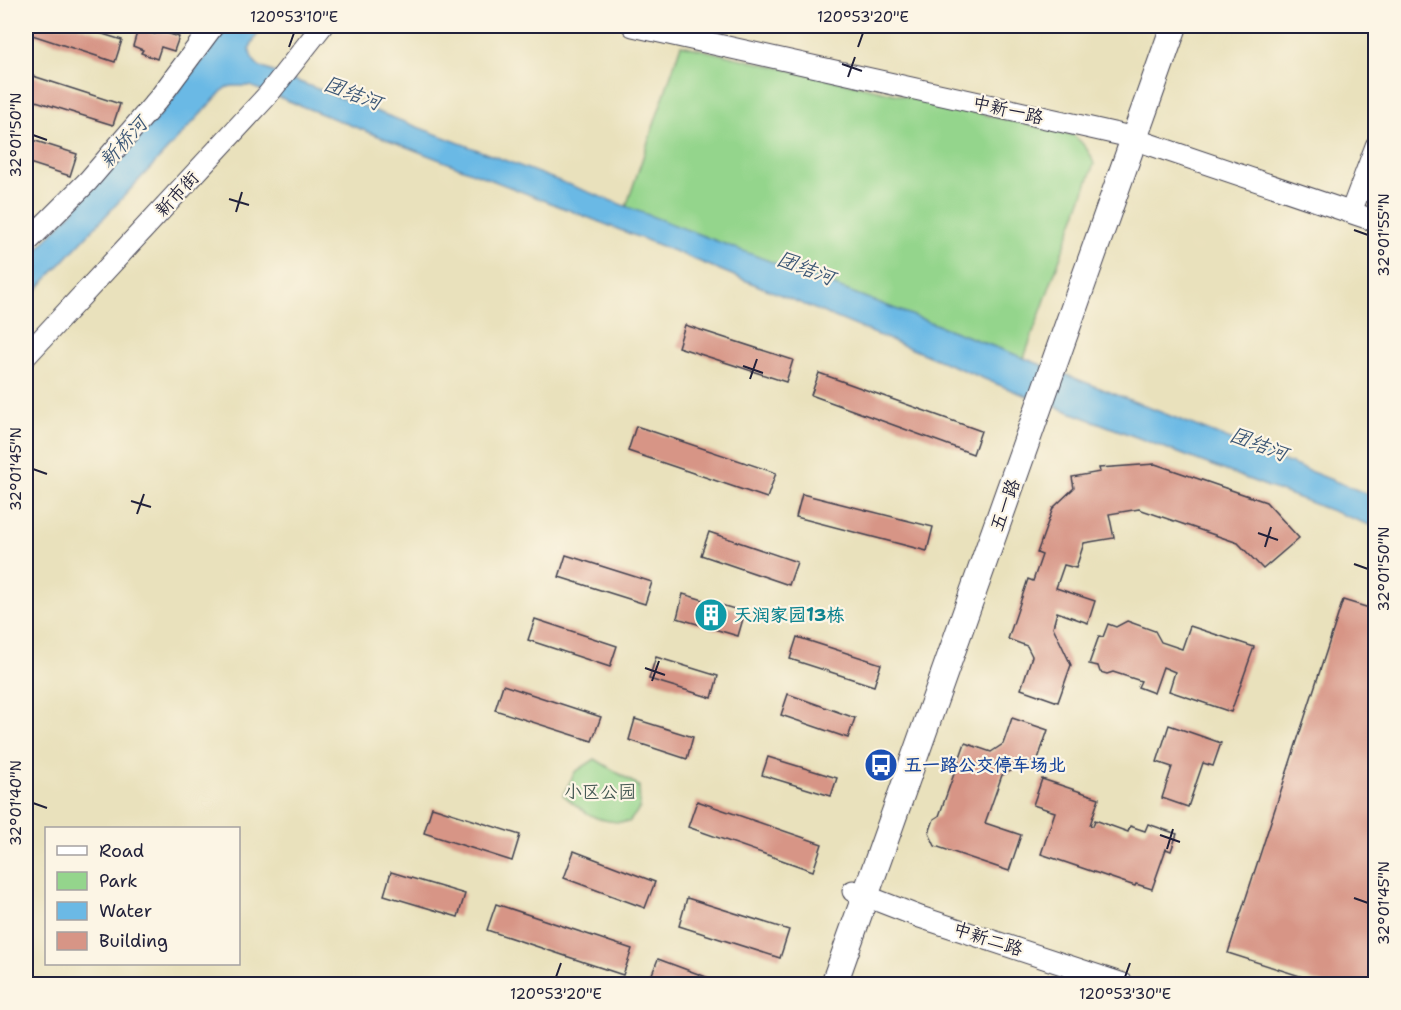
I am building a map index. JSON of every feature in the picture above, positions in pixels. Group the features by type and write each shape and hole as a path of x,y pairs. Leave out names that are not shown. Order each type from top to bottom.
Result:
{"main road":[{"name":"五一路","path":"1129,137 1162,26"},
{"name":"五一路","path":"834,984 939,641 1032,408 1129,137 1174,26"},
{"name":"五一路","path":"823,984 860,894"}],"street":[{"path":"26,243 88,181 160,97 213,26"},
{"name":"新市街","path":"26,356 266,97 322,26"},
{"name":"中新一路","path":"633,26 1129,137 1376,221"},
{"path":"1351,212 1376,146"},
{"name":"中新二路","path":"860,894 920,917 1123,984"}],"green space":[{"path":"681,45 1073,135 1080,141 1094,164 1024,358 626,207"},
{"name":"小区公园","path":"595,759 639,786 640,808 629,822 600,819 579,808 563,795 575,772"}],"water":[{"path":"229,26 264,26 250,47 251,56 260,67 1024,358 1375,497 1375,527 1014,391 669,249 250,86 225,88 26,301 26,260 159,116"}],"building":[{"path":"26,26 77,26 122,40 115,62 26,33"},
{"path":"138,29 155,34 157,30 179,37 174,51 161,47 157,59 141,53 143,50 133,46"},
{"path":"27,74 120,104 113,125 26,98"},
{"path":"26,138 77,154 70,176 26,162"},
{"path":"685,325 793,360 786,382 678,347"},
{"path":"819,373 981,431 973,454 811,395"},
{"path":"636,426 776,473 767,498 628,451"},
{"path":"1155,464 1266,502 1299,538 1263,569 1238,543 1139,509 1109,514 1114,538 1084,543 1076,568 1064,565 1056,588 1095,601 1088,623 1057,612 1053,627 1071,665 1058,702 1021,689 1032,656 1027,646 1008,639 1028,579 1033,581 1042,555 1037,553 1053,508 1074,488 1072,477 1100,472 1099,468"},
{"path":"802,494 933,527 927,551 796,517"},
{"path":"709,532 797,562 789,585 701,555"},
{"path":"566,555 652,582 645,604 559,577"},
{"name":"天润家园13栋","path":"683,594 745,612 738,636 677,618"},
{"path":"1343,600 1376,610 1376,984 1325,984 1228,953"},
{"path":"535,619 617,646 610,667 528,640"},
{"path":"1127,621 1155,631 1161,642 1182,649 1190,626 1254,647 1231,712 1169,691 1175,672 1163,667 1154,693 1138,687 1141,681 1113,672 1107,674 1100,672 1098,666 1089,664 1099,636 1103,637 1108,624 1116,627"},
{"path":"797,637 881,664 874,686 790,659"},
{"path":"656,657 718,676 712,698 649,679"},
{"path":"503,685 601,717 592,741 495,710"},
{"path":"788,694 855,718 848,738 781,715"},
{"path":"1012,718 1048,730 1038,759 1002,775 985,823 1021,835 1009,871 935,846 929,833 934,819 939,816 965,743 991,752 1003,744"},
{"path":"635,719 693,737 687,759 629,740"},
{"path":"1169,725 1221,743 1213,766 1203,763 1188,807 1162,798 1172,767 1157,762"},
{"path":"768,757 837,778 831,796 762,775"},
{"path":"1042,779 1099,798 1090,825 1093,826 1095,820 1128,832 1130,826 1145,831 1148,824 1177,834 1171,851 1166,849 1152,889 1136,884 1135,886 1041,854 1055,812 1033,805"},
{"path":"697,801 822,844 813,871 688,827"},
{"path":"432,807 520,835 512,861 424,833"},
{"path":"574,851 655,882 645,908 564,878"},
{"path":"391,872 465,894 458,917 384,895"},
{"path":"687,898 789,930 780,958 679,926"},
{"path":"496,904 632,949 623,975 487,930"},
{"path":"658,959 725,984 648,984"}],"place":[{"name":"天润家园13栋","path":"711,615"},
{"name":"五一路公交停车场北","path":"881,765"}],"water label":[{"name":"团结河","path":"353,93"},
{"name":"新桥河","path":"123,142"},
{"name":"团结河","path":"806,268"},
{"name":"团结河","path":"1259,444"}]}
